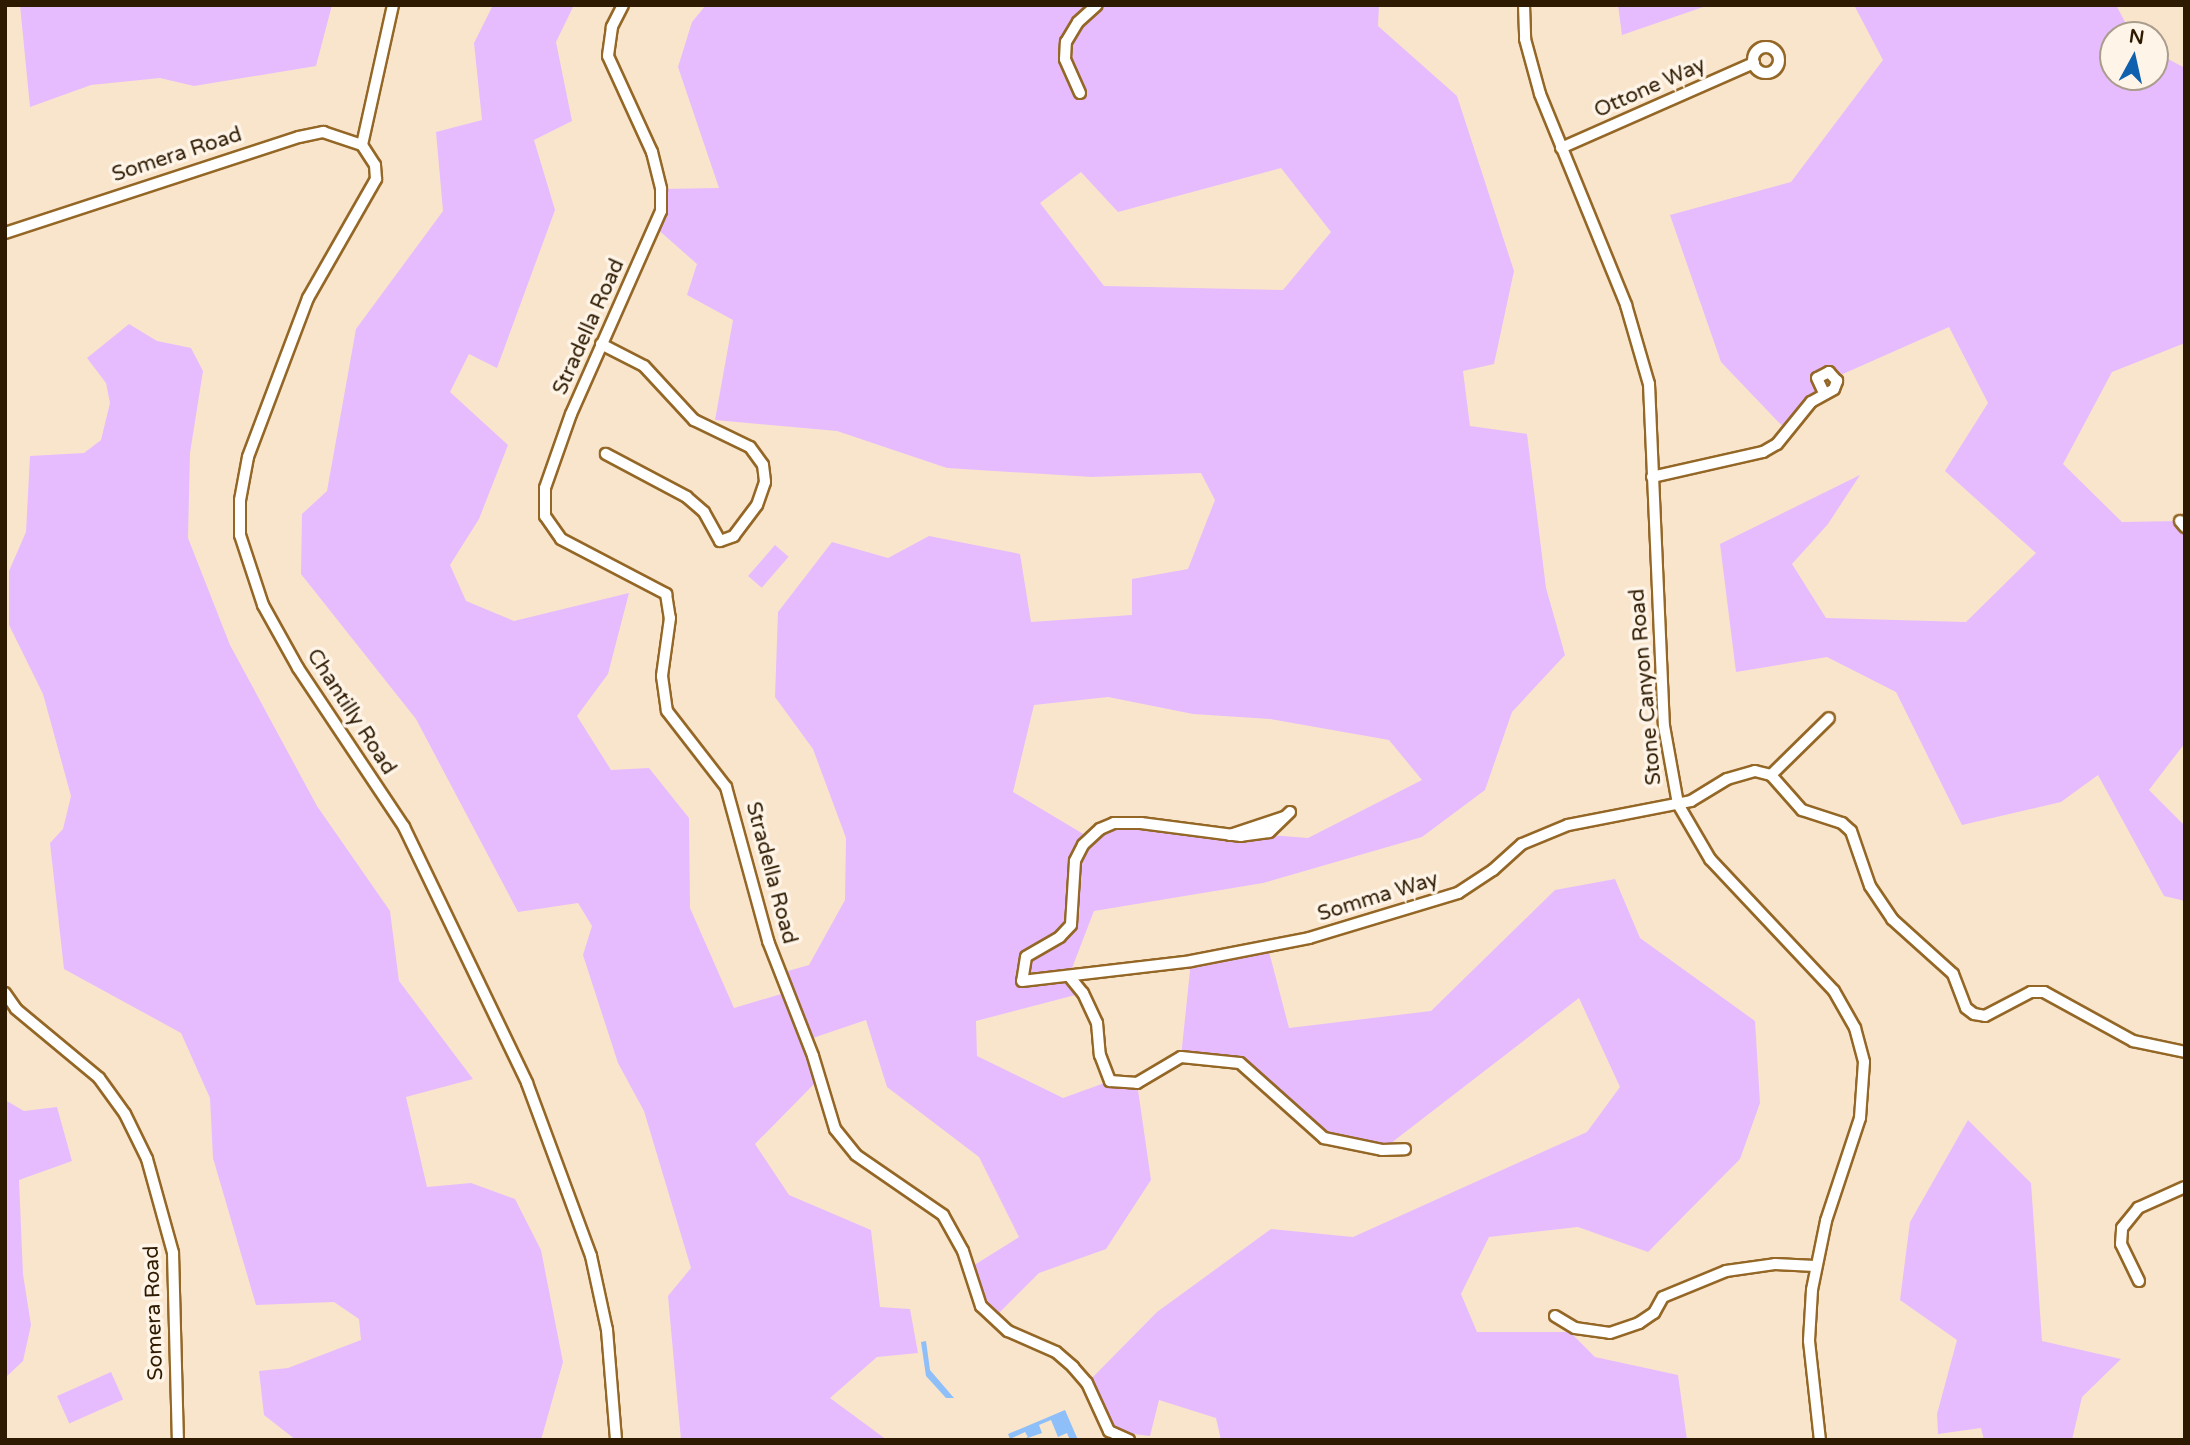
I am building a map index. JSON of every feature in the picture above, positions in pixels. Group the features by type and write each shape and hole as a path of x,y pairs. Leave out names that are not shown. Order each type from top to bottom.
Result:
{"street":[{"path":"362,145 393,5"},
{"name":"Stradella Road","path":"623,5 612,27 608,56 655,161 661,211 601,344 545,488 545,516 561,539 666,594 670,618 662,676 667,711 726,787 768,941 813,1056 835,1129 856,1155 943,1215 963,1251 973,1288 986,1313 1008,1331 1056,1352 1073,1367 1087,1383 1109,1431 1129,1440"},
{"path":"1080,93 1065,59 1066,42 1077,22 1097,5"},
{"name":"Stone Canyon Road","path":"1524,5 1530,64 1561,148 1626,305 1649,384 1663,713 1668,767 1678,804 1710,859 1834,991 1848,1011 1861,1046 1865,1078 1860,1118 1815,1266 1809,1341 1820,1440"},
{"name":"Ottone Way","path":"1561,148 1754,63"},
{"name":"Somera Road","path":"5,233 299,136 323,132 362,145"},
{"name":"Chantilly Road","path":"362,145 374,165 376,178 308,298 248,457 240,500 240,535 263,605 298,668 404,827 527,1083 591,1256 607,1330 616,1440"},
{"path":"601,344 644,366 694,419 750,447 757,456 765,482 762,495 734,536 720,541 704,512 687,497 606,454"},
{"path":"1653,477 1763,452 1777,444 1823,391"},
{"path":"1829,718 1797,745 1772,775 1802,810 1842,822 1851,831 1870,886 1887,913 1953,974 1966,1008 1974,1014 1985,1016 2031,992 2044,992 2133,1041 2185,1052"},
{"name":"Somma Way","path":"1287,815 1269,832 1230,835 1140,823 1114,823 1101,829 1083,845 1076,861 1071,925 1060,937 1026,957 1021,967 1022,981 1251,952 1309,938 1458,893 1493,870 1522,844 1568,825 1678,804 1755,771 1772,775"},
{"path":"1069,976 1083,993 1097,1023 1100,1055 1110,1081 1137,1083 1181,1057 1240,1063 1324,1138 1382,1150 1405,1149"},
{"name":"Somera Road","path":"5,993 16,1009 99,1078 125,1114 147,1159 173,1253 178,1440"},
{"path":"2139,1281 2121,1244 2122,1228 2138,1208 2185,1187"},
{"path":"1555,1316 1575,1328 1610,1333 1639,1323 1654,1313 1663,1297 1750,1266 1815,1266"}],"shaded area":[{"path":"20,5 332,5 316,66 194,86 160,78 91,85 30,107"},
{"path":"493,5 574,5 556,42 572,121 534,140 555,210 497,368 469,354 450,392 508,445 479,519 450,565 466,601 514,621 629,593 608,674 577,716 611,770 649,768 689,818 690,908 734,1008 788,992 781,973 809,965 845,900 846,838 813,749 775,697 778,612 832,542 888,558 929,536 1020,554 1031,622 1132,615 1132,579 1188,569 1215,500 1201,473 1092,477 947,468 837,431 715,420 733,320 687,295 697,264 655,227 661,189 719,188 678,67 692,22 706,5 1379,5 1378,26 1457,96 1514,271 1494,364 1463,371 1470,426 1527,434 1546,588 1565,655 1512,712 1485,790 1422,837 1263,883 1094,911 1069,976 1083,993 976,1021 977,1056 1063,1098 1110,1081 1137,1083 1151,1180 1106,1249 1039,1273 992,1320 968,1269 1019,1237 979,1157 887,1087 866,1020 807,1040 819,1079 755,1144 789,1195 871,1230 880,1307 910,1309 918,1353 877,1357 830,1398 887,1440 681,1440 668,1296 691,1268 644,1111 618,1063 583,955 592,926 578,903 518,912 416,719 301,574 302,514 327,491 356,329 443,211 436,132 482,120 474,43","holes":["1281,168 1331,232 1283,290 1104,286 1040,203 1081,172 1118,212","1108,697 1193,714 1270,719 1389,740 1422,780 1308,838 1114,823 1090,838 1013,792 1034,705"]},
{"path":"1618,5 1709,5 1622,35"},
{"path":"1854,5 2116,5 2125,21 2099,21 2099,91 2169,91 2169,59 2185,68 2185,343 2112,372 2063,464 2122,522 2179,521 2185,514 2185,743 2149,790 2185,826 2185,901 2164,896 2098,775 2061,802 1962,825 1896,692 1827,657 1736,672 1720,544 1860,475 1828,524 1792,564 1826,618 1966,622 2036,553 1945,471 1988,403 1949,327 1836,377 1788,432 1721,362 1670,215 1791,182 1883,60"},
{"path":"129,324 157,341 191,348 203,371 190,453 188,538 230,645 317,806 390,911 399,981 473,1079 406,1097 427,1187 471,1183 515,1199 541,1250 563,1362 541,1440 296,1440 264,1415 259,1371 288,1368 361,1340 359,1319 334,1302 256,1305 213,1158 210,1098 181,1033 64,969 50,843 63,829 71,796 43,694 9,625 9,571 26,532 30,456 84,453 101,440 110,403 106,383 87,358"},
{"path":"775,545 789,557 762,588 748,576"},
{"path":"1615,879 1640,938 1755,1021 1760,1103 1740,1159 1648,1252 1578,1227 1489,1237 1461,1294 1477,1332 1570,1332 1595,1357 1678,1375 1687,1440 1221,1440 1216,1418 1159,1400 1150,1436 1109,1431 1087,1383 1157,1312 1271,1229 1353,1237 1587,1132 1620,1087 1579,998 1382,1150 1324,1138 1240,1063 1181,1057 1191,961 1268,948 1289,1028 1431,1011 1555,890"},
{"path":"5,1100 24,1111 57,1107 72,1161 19,1180 23,1274 31,1325 23,1361 5,1378"},
{"path":"1968,1120 2031,1183 2042,1341 2121,1359 2082,1397 2072,1440 1984,1440 1981,1428 1938,1434 1937,1414 1957,1340 1900,1300 1910,1222"},
{"path":"111,1372 123,1399 69,1423 57,1396"}],"water":[{"path":"926,1341 930,1370 954,1398 946,1398 926,1376 921,1342"},
{"path":"1065,1410 1078,1440 1070,1440 1067,1433 1058,1437 1051,1420 1039,1425 1042,1433 1022,1440 1028,1437 1025,1432 1010,1439 1008,1434"}]}
